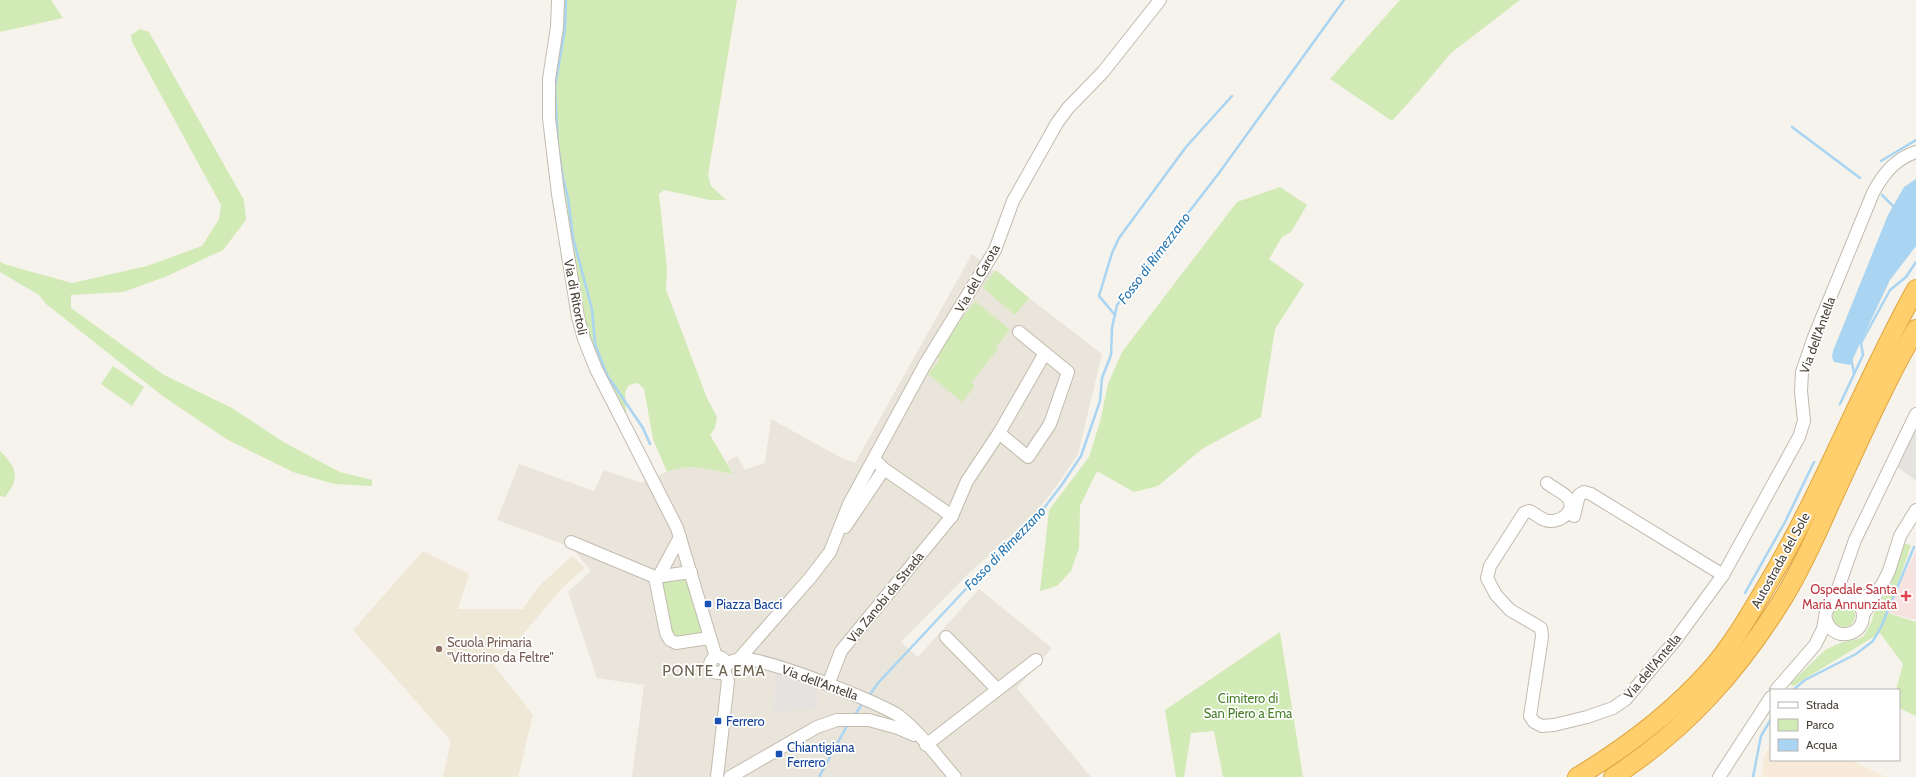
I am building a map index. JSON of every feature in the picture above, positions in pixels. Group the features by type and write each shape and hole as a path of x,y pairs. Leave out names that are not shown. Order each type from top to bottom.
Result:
{"highway":[{"name":"Autostrada del Sole","path":"1577,777 1614,755 1647,731 1683,699 1712,668 1725,650 1775,571 1805,516 1875,369 1916,289"},
{"name":"Autostrada del Sole","path":"1613,777 1644,757 1705,702 1733,671 1754,642 1784,596 1810,548 1875,407 1916,328"}],"street":[{"name":"Via di Ritortoli","path":"558,0 557,27 549,79 549,118 558,194 578,317 584,339 596,369 644,462 680,537 709,638 716,657 711,662 711,668 717,672 725,667"},
{"name":"Via del Carota","path":"830,552 849,504 924,366 995,250 1013,201 1057,123 1068,108 1102,72 1160,0"},
{"name":"Via dell'Antella","path":"1562,520 1546,520 1529,511 1524,513 1490,566 1487,578 1496,595 1510,610 1541,628 1542,637 1530,716 1534,722 1542,726 1569,723 1588,717 1613,708 1626,699 1674,642 1723,575 1800,437 1804,421 1801,391 1802,372 1814,337 1874,193 1881,178 1889,169 1899,160 1916,152"},
{"path":"999,433 1028,457 1050,424 1068,372 1019,332"},
{"name":"Via Zanobi da Strada","path":"828,685 841,651 952,516 967,481 999,433 1045,353"},
{"path":"1777,689 1806,656 1820,636 1826,619 1827,608 1834,600 1848,558 1870,505 1916,414"},
{"path":"874,459 884,469 952,516"},
{"name":"Via del Carota","path":"739,659 810,578 830,552 884,469"},
{"path":"1547,483 1568,498 1569,510 1562,520"},
{"path":"1562,520 1575,515 1579,495 1584,492 1591,494 1723,575"},
{"path":"1863,615 1881,587 1889,571 1900,536 1916,510"},
{"path":"680,537 657,577 666,634 670,640 676,643 709,638"},
{"path":"571,542 657,577 691,572"},
{"path":"1806,656 1823,643 1839,634 1848,634 1856,631 1862,624 1863,615 1860,605 1851,598 1847,575 1848,558"},
{"path":"1834,600 1840,598 1867,597 1881,587"},
{"path":"1826,619 1831,628 1839,634"},
{"path":"946,637 997,689"},
{"name":"Via dell'Antella","path":"725,667 739,659 762,661 866,699 891,711 904,720 925,743 950,776"},
{"path":"730,777 817,727 837,720 869,720 898,728 910,733 925,743 1036,660"},
{"path":"718,777 728,681 725,667"},
{"path":"1719,777 1770,699"}],"shaded area":[{"path":"972,254 1102,354 1078,454 1058,484 1035,514 966,576 901,642 918,657 979,589 1052,648 1017,688 1091,777 632,777 644,685 597,678 568,592 591,571 571,547 497,520 519,464 594,491 604,470 642,483 675,468 701,467 732,474 727,461 737,456 745,470 765,463 771,419 840,457 855,463"},
{"path":"1916,427 1916,481 1895,465"},
{"name":"Ospedale Santa Maria Annunziata","path":"1916,550 1916,620 1889,613 1902,579"},
{"name":"Scuola Primaria \"Vittorino da Feltre\"","path":"423,551 469,574 458,609 523,609 539,586 572,556 585,568 563,587 525,632 494,665 533,715 518,777 443,777 451,741 353,630"},
{"path":"775,669 818,685 814,693 819,697 813,710 774,711"},
{"path":"1770,745 1770,761 1852,761 1886,777 1762,777 1764,757"}],"green space":[{"path":"0,0 51,0 63,18 0,32"},
{"path":"562,0 737,0 708,175 711,186 726,200 710,200 664,190 659,194 667,269 666,290 707,398 717,417 715,428 710,435 733,474 691,467 675,469 667,472 653,439 644,389 638,383 629,385 625,392 626,415 593,353 587,329 555,139 554,67"},
{"path":"1400,0 1520,0 1451,53 1392,121 1330,79"},
{"path":"140,29 149,32 244,200 246,220 223,250 165,277 123,292 71,295 71,308 164,375 232,408 285,443 340,472 372,480 372,486 334,484 293,472 228,440 164,397 46,304 39,295 0,272 0,262 72,283 147,266 202,246 219,219 221,205 132,42 131,35"},
{"path":"1280,187 1307,205 1291,232 1282,237 1269,259 1304,284 1275,329 1261,417 1202,449 1158,486 1134,492 1097,471 1080,506 1079,548 1071,571 1057,586 1040,591 1049,510 1089,457 1100,422 1108,384 1122,352 1237,202"},
{"path":"996,270 1029,298 1015,315 982,287"},
{"path":"975,301 1010,330 996,347 998,349 971,383 975,386 962,402 928,374 940,359 935,355"},
{"path":"113,366 144,387 132,406 101,384"},
{"path":"0,451 13,467 15,478 5,497 0,496"},
{"path":"1900,543 1911,545 1888,613 1916,622 1916,716 1900,708 1900,689 1896,689 1903,664 1880,633 1793,686 1790,684 1825,650 1840,643 1864,636 1871,623 1876,607 1890,590"},
{"path":"688,576 704,636 678,640 672,633 660,583"},
{"path":"1844,605 1852,608 1855,616 1852,624 1844,627 1836,624 1833,616 1836,608"},
{"name":"Cimitero di San Piero a Ema","path":"1280,632 1303,777 1223,777 1214,731 1191,733 1184,777 1176,777 1165,710"}],"water":[{"path":"1916,179 1916,246 1890,280 1850,365 1834,362 1832,357 1833,351 1888,215 1904,187"}],"waterway":[{"path":"566,0 565,28 555,87 558,146 568,198 573,238 592,309 595,344 607,375 643,428 650,444"},
{"name":"Fosso di Rimezzano","path":"869,696 878,683 978,576 1037,517 1061,486 1081,456 1100,401 1102,378 1111,355 1112,328 1117,305 1219,173 1344,0"},
{"path":"1115,315 1099,296 1112,253 1119,238 1186,147 1232,96"},
{"path":"1792,127 1860,178"},
{"path":"1881,161 1916,140"},
{"path":"1882,195 1895,208"},
{"path":"1840,404 1863,355 1861,343 1890,290 1906,277 1916,262"},
{"path":"1851,358 1854,373"},
{"path":"1745,593 1785,522 1814,462"},
{"path":"1794,689 1805,680 1856,654 1873,641 1881,627 1914,547"},
{"name":"Fosso di Rimezzano","path":"853,717 863,703"},
{"path":"1753,777 1761,736 1770,721"},
{"name":"Fosso di Rimezzano","path":"819,777 848,724"}],"place":[{"name":"Ospedale Santa Maria Annunziata","path":"1906,596"},
{"name":"Piazza Bacci","path":"708,604"},
{"name":"Scuola Primaria \"Vittorino da Feltre\"","path":"439,649"},
{"name":"Ferrero","path":"718,721"},
{"name":"Chiantigiana Ferrero","path":"779,754"}],"district":[{"name":"PONTE A EMA","path":"714,671"}]}
